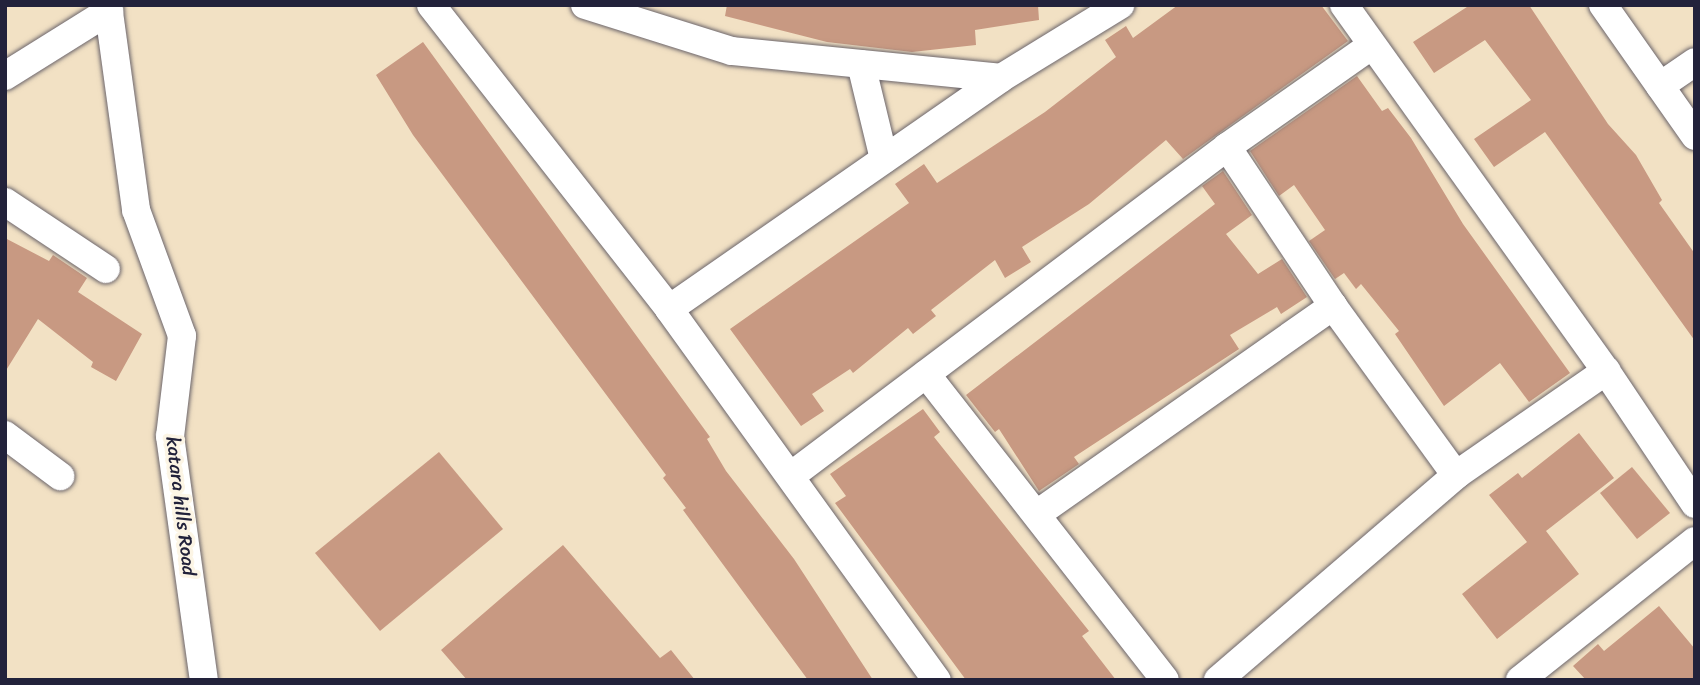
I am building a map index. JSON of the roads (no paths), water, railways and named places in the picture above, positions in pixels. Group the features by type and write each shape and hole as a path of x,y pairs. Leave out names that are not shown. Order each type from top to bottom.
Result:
{"street":[{"path":"432,5 669,309 792,475 937,680"},
{"path":"585,5 732,51 1001,78"},
{"path":"669,309 1001,78 1120,5"},
{"path":"1344,5 1606,371 1695,503"},
{"path":"1603,5 1695,136"},
{"path":"5,76 108,8"},
{"name":"katara hills Road","path":"108,8 136,210 181,336 170,436 204,680"},
{"path":"792,475 1227,147 1372,44"},
{"path":"1660,86 1695,62"},
{"path":"861,64 884,159"},
{"path":"1227,147 1333,306 1456,475"},
{"path":"5,202 106,270"},
{"path":"1037,513 1333,306"},
{"path":"1218,680 1456,475 1606,371"},
{"path":"926,374 1165,680"},
{"path":"5,435 60,477"},
{"path":"1520,680 1695,541"}]}
